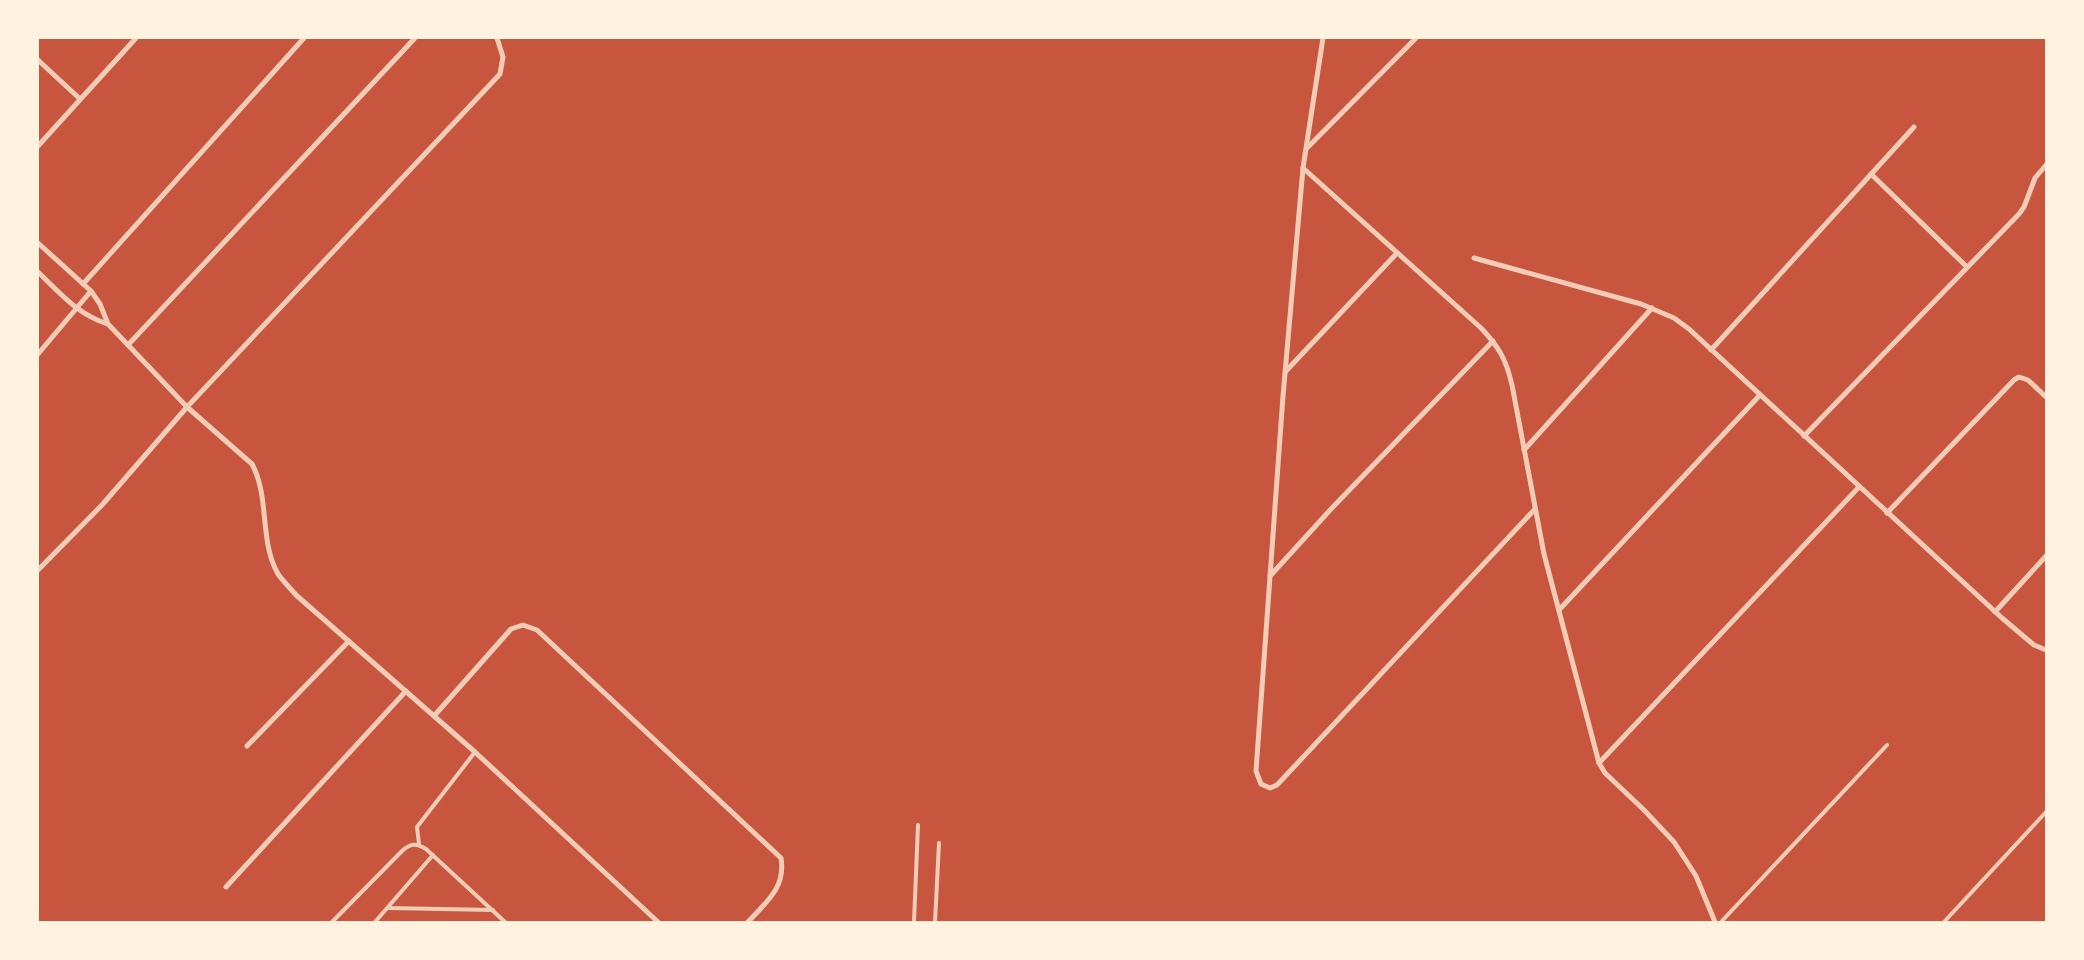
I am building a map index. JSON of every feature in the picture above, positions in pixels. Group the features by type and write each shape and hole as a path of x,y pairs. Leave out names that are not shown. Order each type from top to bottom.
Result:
{"street":[{"path":"38,146 136,38"},
{"path":"83,284 304,38"},
{"path":"128,345 415,38"},
{"path":"38,570 102,505 187,407 500,74 503,58 497,38"},
{"path":"1323,38 1303,168 1285,371 1256,771 1261,784 1270,788 1284,778 1535,509"},
{"path":"1306,148 1416,38"},
{"path":"38,60 80,99"},
{"path":"1711,350 1914,126"},
{"path":"1804,436 2019,214 2024,207 2035,178 2046,165"},
{"path":"1303,168 1398,253 1493,341 1501,351 1507,366 1544,554 1599,763 1605,773 1674,842 1696,876 1715,922"},
{"path":"1870,174 1967,267"},
{"path":"38,243 91,291 100,304 108,324 187,407 252,464 258,476 270,549 278,573 296,595 475,752 658,922"},
{"path":"1285,371 1398,253"},
{"path":"1474,258 1652,308 1674,318 1995,612 2034,645 2046,650"},
{"path":"38,272 76,309 94,320 108,324"},
{"path":"38,354 91,291"},
{"path":"1524,450 1652,308"},
{"path":"1270,576 1331,509 1493,341"},
{"path":"1887,513 2018,377 2028,380 2046,397"},
{"path":"1558,610 1760,395"},
{"path":"1599,763 1859,487"},
{"path":"1995,612 2046,556"},
{"path":"434,716 511,630 523,625 537,630 781,858 783,871 779,887 748,922"},
{"path":"247,746 349,641"},
{"path":"226,887 406,691"}],"lane":[{"path":"1721,922 1886,745"},
{"path":"419,844 417,828 475,752"},
{"path":"1944,922 2046,812"},
{"path":"914,922 918,825"},
{"path":"936,922 939,843"},
{"path":"332,922 411,844 419,844 434,856 505,922"},
{"path":"375,922 434,856"},
{"path":"388,908 494,910"}]}
